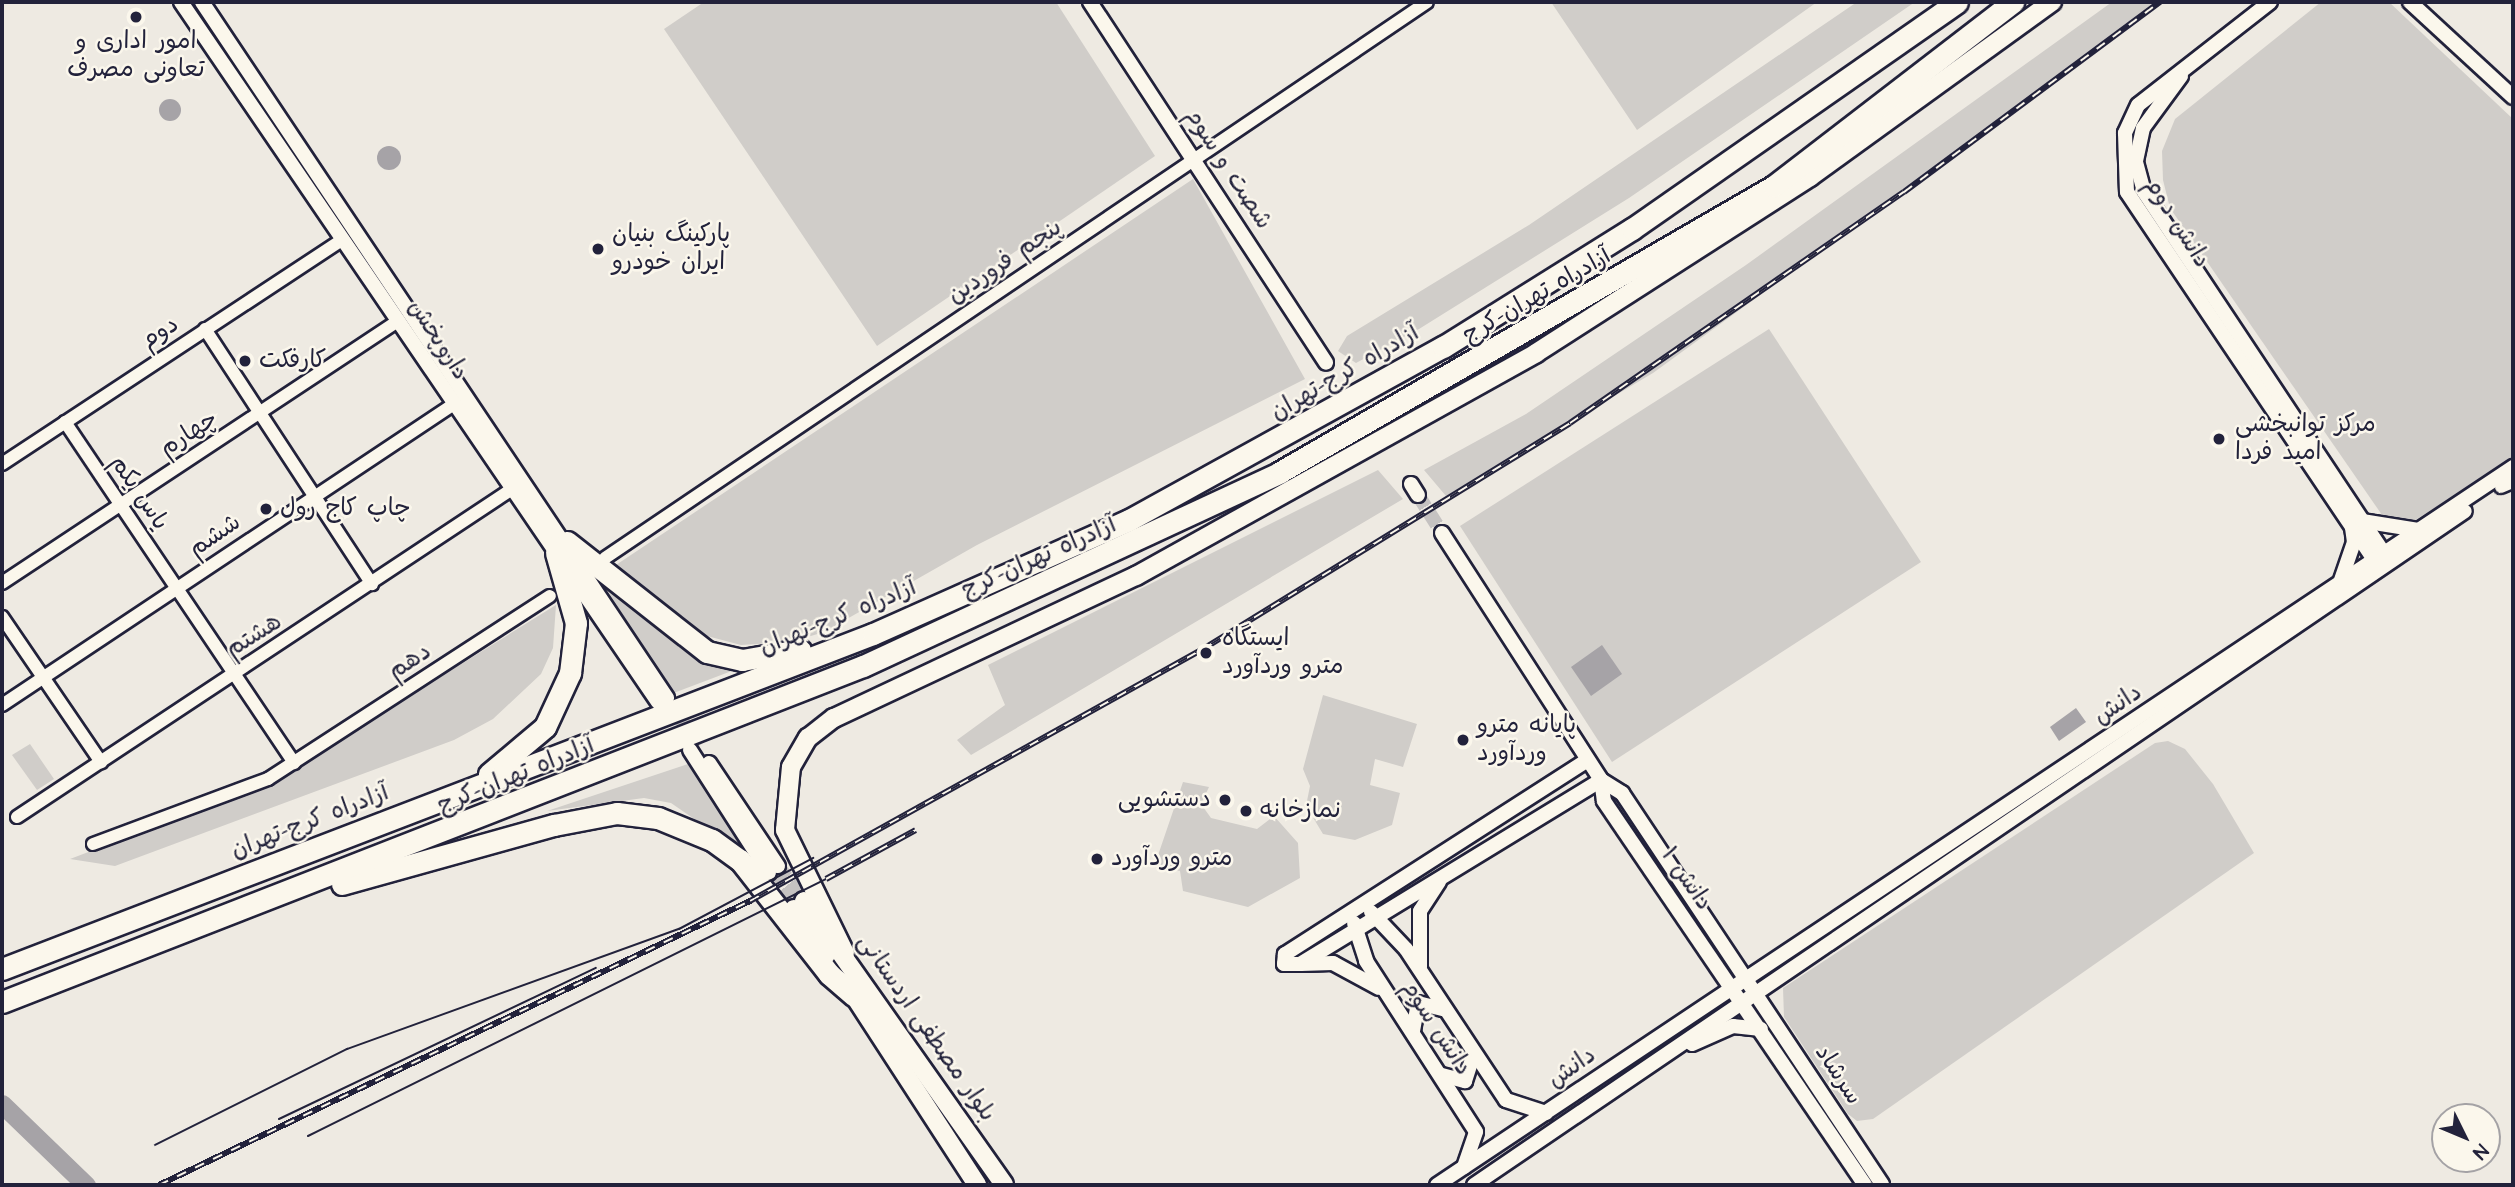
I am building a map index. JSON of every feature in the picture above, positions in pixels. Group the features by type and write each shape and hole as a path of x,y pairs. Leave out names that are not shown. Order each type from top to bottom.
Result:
{"highway":[{"name":"آزادراه کرج-تهران","path":"2,969 873,634 1129,520 1443,347 1632,229 1957,2"},
{"name":"آزادراه تهران-کرج","path":"2,1002 863,666 1280,472 1774,186 2013,2"},
{"path":"562,547 690,641 722,657 779,656 873,634"},
{"path":"442,801 522,750 562,696 576,623 562,547"},
{"path":"261,902 554,825 617,813 658,818 712,840 740,860 829,974 855,996"}],"main road":[{"path":"845,953 785,830 788,776 808,738 834,718 1136,576 1536,353 1810,177 2052,2"},
{"name":"بلوار مصطفی اردستانی","path":"977,1185 799,905 845,953 1004,1185"}],"street":[{"name":"داروپخش","path":"181,2 512,489 562,547"},
{"name":"داروپخش","path":"202,2 298,145 383,264 562,547 663,700"},
{"name":"شصت و سوم","path":"1090,2 1326,363"},
{"name":"پنجم فروردین","path":"606,558 1427,2"},
{"name":"دانش دوم","path":"2270,2 2198,57 2143,128 2136,162 2144,192 2381,560"},
{"path":"2410,2 2513,97"},
{"path":"284,155 298,145"},
{"name":"دوم","path":"2,464 342,240"},
{"path":"365,270 370,260 383,264"},
{"name":"چهارم","path":"2,583 399,320"},
{"path":"205,329 372,584"},
{"name":"ششم","path":"2,705 454,404"},
{"name":"یاس یکم","path":"65,422 293,763"},
{"name":"دانش","path":"1437,1185 1731,985 2341,580 2381,560 2418,530 2513,467"},
{"name":"دانش","path":"1474,1185 1668,1054 1755,990 2381,560 2509,483"},
{"name":"هشتم","path":"17,817 512,489"},
{"path":"2341,580 2354,541 2355,522 2377,528 2418,530"},
{"name":"دانش ۱","path":"1442,533 1586,761 1601,780 1622,793 1755,990"},
{"name":"دهم","path":"93,845 268,779 550,596"},
{"path":"2,617 102,762"},
{"path":"694,748 773,870"},
{"path":"1391,1000 1372,981 1333,963 1288,967 1283,958 1356,908 1586,761"},
{"path":"1300,964 1601,780"},
{"name":"دانش ۱","path":"1601,780 1604,801 1742,1000"},
{"path":"1423,979 1416,948 1420,911 1445,874"},
{"name":"دانش سوم","path":"1464,1167 1476,1132 1366,961 1357,929 1356,908 1376,916 1506,1100 1546,1113"},
{"name":"سرشاد","path":"1755,990 1882,1185"},
{"name":"سرشاد","path":"1742,1000 1865,1185"},
{"path":"1413,1032 1419,1003 1430,1002 1446,1013"},
{"path":"1668,1054 1733,1026 1761,1029"},
{"path":"1441,1075 1465,1081 1474,1068 1474,1053"}],"shaded area":[{"path":"704,2 1056,2 1155,156 877,346 664,29"},
{"path":"1551,2 1817,2 1637,130"},
{"path":"1857,2 1915,2 1629,198 1419,329 1356,363 1338,351 1347,336 1529,225"},
{"path":"2112,2 2162,2 1653,373 1446,496 1424,470 1526,414 1746,265"},
{"path":"2321,2 2389,2 2513,119 2513,459 2412,522 2382,515 2170,208 2163,180 2162,151 2175,119"},
{"path":"166,99 174,99 181,106 181,114 174,121 166,121 159,114 159,106"},
{"path":"389,146 398,149 401,158 398,167 389,170 380,167 377,158 380,149"},
{"path":"1193,179 1305,379 977,545 824,632 791,642 741,645 707,636 613,567"},
{"path":"1769,329 1921,562 1612,762 1460,526"},
{"path":"1378,470 1403,499 971,755 957,740 1005,705 988,665"},
{"path":"605,586 631,601 737,669 671,694"},
{"path":"556,605 553,648 541,674 493,719 454,740 115,866 70,859 270,783"},
{"path":"1602,645 1622,674 1591,696 1571,667"},
{"path":"1323,695 1417,724 1403,767 1375,759 1370,785 1400,793 1392,825 1355,840 1323,834 1306,806 1310,786 1303,769"},
{"path":"2076,708 2086,722 2059,741 2050,727"},
{"path":"2168,741 2185,749 2213,784 2254,853 1873,1119 1857,1121 1848,1114 1784,1017 1783,988 2155,743"},
{"path":"30,744 54,779 37,790 12,755"},
{"path":"688,764 751,858 671,803 644,798 547,811"},
{"path":"1183,782 1209,787 1201,804 1211,818 1257,829 1274,816 1298,843 1300,878 1248,907 1183,891 1180,871 1154,867"}],"waterway":[{"path":"2,1104 86,1185"}],"tunnel":[{"path":"1418,495 1442,533"},
{"path":"671,703 698,746"},
{"path":"778,866 804,901"},
{"path":"769,873 794,909"}],"tram line":[{"path":"155,1145 347,1049 679,929 813,858"},
{"path":"308,1136 826,879"},
{"path":"279,1119 596,968"}],"railway":[{"path":"159,1185 750,901 1203,649 1570,423 1904,192 2160,2"},
{"path":"826,879 916,830"}],"place":[{"name":"امور اداری و تعاونی مصرف","path":"136,17"},
{"name":"پارکینگ بنیان ایران خودرو","path":"598,249"},
{"name":"کارفکت","path":"245,361"},
{"name":"مرکز توانبخشی امید فردا","path":"2219,439"},
{"name":"چاپ کاج رول","path":"266,509"},
{"name":"ایستگاه مترو وردآورد","path":"1206,653"},
{"name":"پایانه مترو وردآورد","path":"1463,740"},
{"name":"دستشویی","path":"1225,800"},
{"name":"نمازخانه","path":"1246,811"},
{"name":"مترو وردآورد","path":"1097,859"}]}
